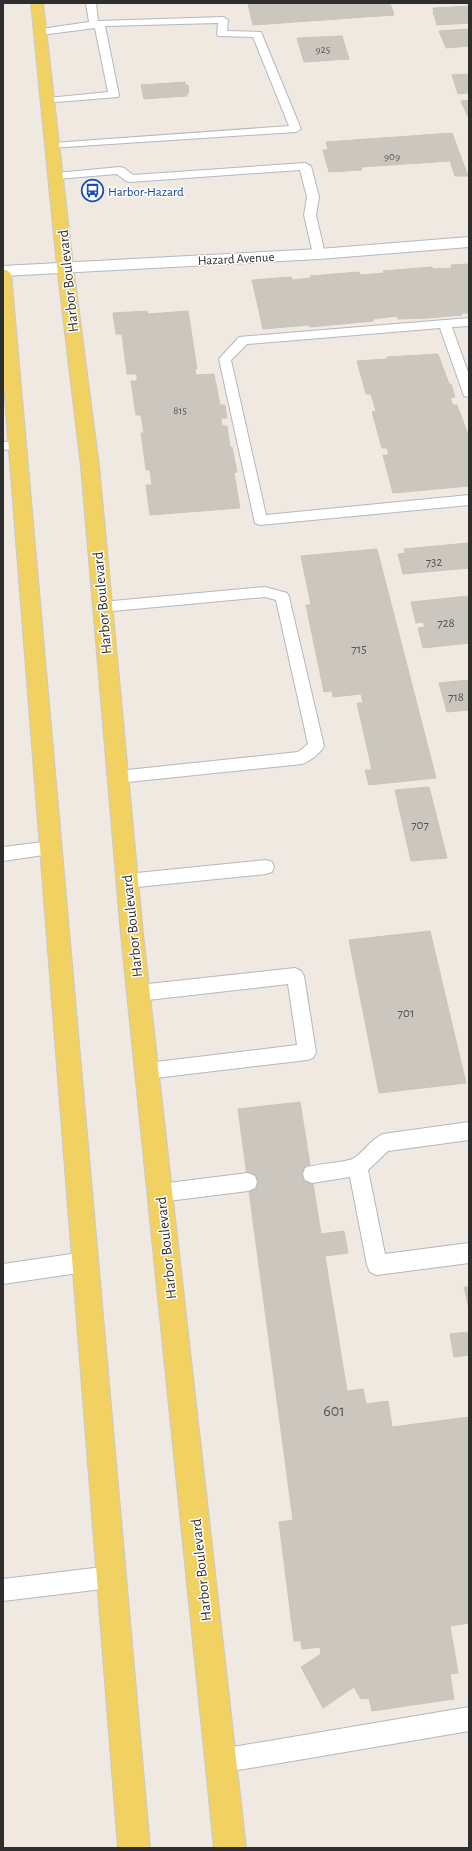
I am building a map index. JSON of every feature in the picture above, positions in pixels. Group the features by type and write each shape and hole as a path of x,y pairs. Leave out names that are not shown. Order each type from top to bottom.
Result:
{"main road":[{"name":"Harbor Boulevard","path":"37,3 65,266 90,466 127,881 230,1848"},
{"path":"3,272 10,445 51,848 134,1848"}],"street":[{"name":"Hazard Avenue","path":"3,272 65,266 319,254 469,242"}],"lane":[{"path":"48,101 114,95 91,3"},
{"path":"41,32 97,24 223,20 222,34 257,34 296,129 53,146"},
{"path":"56,176 120,170 130,179 305,166 313,196 310,215 319,254"},
{"path":"469,322 243,340 225,359 260,520 469,500"},
{"path":"444,324 469,393"},
{"path":"102,607 265,592 282,597 316,746 302,758 118,777"},
{"path":"3,854 51,848"},
{"path":"127,881 266,867"},
{"path":"139,993 295,976 308,1052 147,1071"},
{"path":"312,1174 358,1167 383,1143 469,1131"},
{"path":"358,1167 377,1265 469,1253"},
{"path":"160,1193 248,1182"},
{"path":"3,1274 85,1262"},
{"path":"3,1590 111,1577"},
{"path":"221,1761 469,1719"}],"building":[{"path":"390,3 394,15 253,25 248,4"},
{"path":"469,6 469,23 437,25 433,8"},
{"path":"469,29 469,46 446,48 439,31"},
{"path":"342,36 349,59 304,62 297,38"},
{"path":"469,74 469,94 458,94 452,75"},
{"path":"185,82 185,85 188,85 189,93 187,93 187,96 144,99 141,85"},
{"path":"469,100 469,119 461,101"},
{"path":"452,133 468,176 455,176 450,161 361,167 362,170 329,172 323,150 328,150 326,142"},
{"path":"469,264 469,313 428,318 398,319 397,316 373,319 373,321 310,327 309,325 263,329 252,280 291,277 292,280 311,278 310,276 359,272 360,275 384,273 383,271 432,267 433,269 452,268 451,265"},
{"path":"147,311 148,314 188,311 197,369 195,369 196,375 214,374 220,405 225,405 227,418 221,418 222,426 227,426 230,447 232,447 237,472 234,473 240,508 150,515 146,485 152,485 150,470 146,470 141,433 144,433 141,415 136,415 131,381 137,381 137,374 127,374 122,334 116,334 113,313"},
{"path":"438,354 455,397 450,398 453,405 457,405 469,437 469,486 393,493 383,455 389,455 387,448 382,448 372,412 376,411 371,394 366,394 357,361 387,359 387,357"},
{"path":"468,543 469,568 403,574 398,554 405,553 404,549"},
{"path":"377,549 436,778 369,785 365,770 372,770 357,703 363,703 361,694 333,697 332,691 324,692 306,605 311,605 301,556"},
{"path":"469,596 469,643 423,648 418,628 425,627 423,622 416,623 411,602"},
{"path":"469,680 469,710 447,712 439,683"},
{"path":"429,787 447,858 411,861 395,790"},
{"path":"430,931 466,1083 379,1093 349,940"},
{"path":"300,1102 321,1234 344,1231 348,1253 325,1256 347,1391 363,1389 366,1404 388,1401 392,1427 469,1417 469,1623 450,1626 458,1673 450,1674 454,1699 372,1711 369,1698 361,1699 354,1687 323,1708 301,1667 321,1654 320,1647 302,1649 301,1641 294,1641 279,1522 293,1520 238,1109"},
{"path":"464,1287 469,1287 469,1309"},
{"path":"469,1332 469,1355 454,1357 450,1334"}],"place":[{"name":"Harbor-Hazard","path":"92,191"}]}
